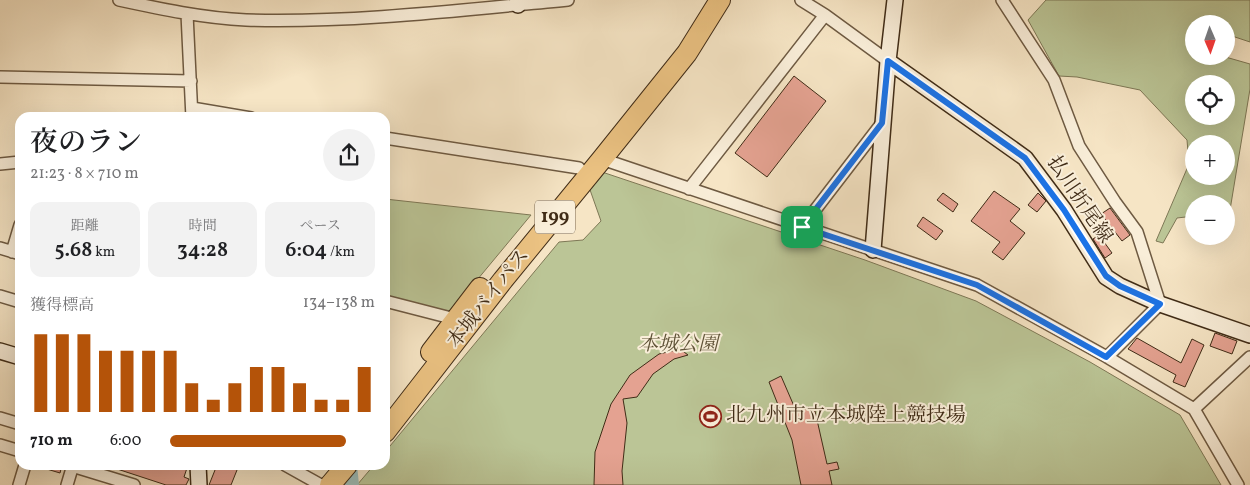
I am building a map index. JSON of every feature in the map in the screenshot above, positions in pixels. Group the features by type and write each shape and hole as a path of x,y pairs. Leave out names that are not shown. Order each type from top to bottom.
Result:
{"highway":[{"name":"本城バイパス","path":"390,407 455,319 678,45 708,0"},
{"name":"本城バイパス","path":"390,426 503,280 687,53 720,0"},
{"path":"330,485 349,471"}],"main road":[{"path":"873,250 882,123 894,0"},
{"name":"払川折尾線","path":"888,61 1025,158 1064,210 1106,276 1120,286 1160,304 1250,335"},
{"path":"0,351 15,356"},
{"path":"198,470 198,485"}],"street":[{"path":"119,0 187,14 246,20 384,18 518,2 568,0"},
{"path":"801,0 888,61"},
{"path":"1002,0 1054,80 1079,146 1100,181 1137,232 1160,304 1106,357"},
{"path":"187,14 192,112"},
{"path":"689,188 825,15"},
{"path":"0,76 190,81"},
{"path":"802,227 882,123"},
{"path":"390,139 579,168"},
{"path":"602,160 977,285 1194,409 1238,485"},
{"path":"0,164 15,162"},
{"path":"0,248 15,253"},
{"path":"0,296 15,300"},
{"path":"390,302 455,319"},
{"path":"1194,409 1250,357"},
{"path":"0,418 15,422"},
{"path":"0,445 15,450"},
{"path":"19,485 24,470"},
{"path":"67,485 72,470"},
{"path":"88,470 134,485"},
{"path":"294,470 321,485"}],"green space":[{"path":"1046,0 1250,0 1250,42 1235,37 1235,15 1185,15 1185,65 1235,65 1235,60 1250,64 1250,89 1235,180 1235,135 1185,135 1185,138 1140,90 1077,77 1059,76 1028,20"},
{"name":"本城公園","path":"602,172 865,260 976,301 1090,362 1180,415 1221,485 357,485 370,470 390,470 390,446 559,242 583,240 601,221 589,187"},
{"path":"1185,173 1185,185 1234,185 1232,195 1185,195 1185,217 1177,218 1163,243 1156,241"},
{"path":"390,200 531,215 448,315 390,303"}],"building":[{"path":"794,76 826,101 767,177 735,153"},
{"path":"994,191 1020,209 1010,221 1025,233 1003,260 992,252 1000,242 971,221"},
{"path":"943,193 958,204 953,212 937,200"},
{"path":"1038,193 1046,201 1037,212 1028,205"},
{"path":"1110,208 1130,235 1122,241 1101,214"},
{"path":"923,217 943,231 936,240 917,226"},
{"path":"1099,235 1112,253 1105,258 1093,239"},
{"path":"1215,333 1237,341 1232,354 1210,346"},
{"path":"1137,338 1181,363 1192,339 1204,345 1185,387 1173,382 1176,375 1128,349"},
{"path":"680,349 688,355 674,359 653,374 637,397 623,399 627,423 622,471 623,485 594,485 595,452 611,404 630,375 659,354"},
{"path":"781,376 797,413 809,407 811,411 815,411 827,464 837,462 839,469 829,471 832,485 801,485 792,440 769,382"},
{"path":"50,470 61,470 60,473"},
{"path":"120,470 186,470 184,477 189,479 186,485 166,485"},
{"path":"215,470 237,470 231,485 209,485"}],"waterway":[{"path":"350,470 351,485"}],"place":[{"name":"北九州市立本城陸上競技場","path":"710,416"}],"route":[{"path":"888,61 1025,158 1064,210 1106,276 1120,286 1160,304 1106,357 977,285 802,227 882,123 888,61"}]}
